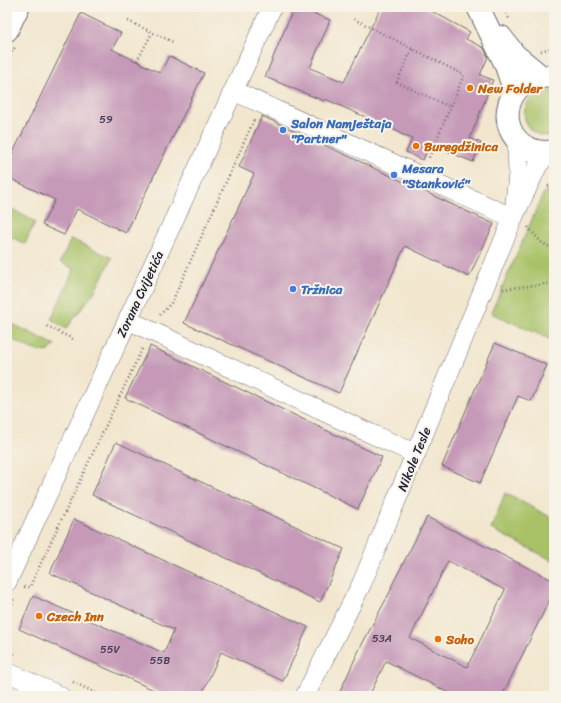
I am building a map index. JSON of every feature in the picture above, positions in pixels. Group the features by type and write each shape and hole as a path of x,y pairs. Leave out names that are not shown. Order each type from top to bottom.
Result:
{"main road":[{"path":"7,30 18,7"},
{"path":"480,11 515,55 548,74"},
{"path":"480,11 505,63 515,92"},
{"path":"548,74 526,82 515,92 510,102 508,114 511,130 517,139 528,148 542,152 552,152"}],"street":[{"name":"Zorana Cvijetića","path":"14,588 128,320 272,7"},
{"path":"234,91 520,222"},
{"name":"Nikole Tesle","path":"517,139 520,222"},
{"name":"Nikole Tesle","path":"305,696 362,583 416,454 520,222 538,165 552,152"},
{"path":"128,320 357,428 416,454"},
{"path":"7,672 33,691 60,696"}],"path":[{"path":"354,19 464,75 425,166"},
{"path":"128,21 175,43"},
{"path":"137,61 152,33"},
{"path":"412,49 397,82 450,107"},
{"path":"7,615 14,588 30,587 145,342 148,329 155,319 172,302 254,120 251,98"},
{"path":"520,222 541,242 554,250"},
{"path":"499,289 554,283"},
{"path":"48,326 73,339"}],"green space":[{"path":"544,91 554,92 554,135 543,136 534,133 528,127 525,119 525,111 528,102 534,96"},
{"path":"554,188 554,341 491,313 544,192"},
{"path":"7,206 35,222 25,244 7,235"},
{"path":"71,239 112,258 95,291 66,329 51,319 74,269 60,262"},
{"path":"11,323 55,345 48,351 44,352 28,347 7,337 7,332"},
{"path":"505,493 554,519 554,561 491,529"}],"building":[{"path":"294,7 298,7 330,20 310,68 344,82 381,7 424,7 470,32 466,39 484,48 488,57 480,75 493,80 470,138 481,143 473,162 430,144 423,160 406,152 412,139 399,132 325,99 324,101 265,77"},
{"path":"81,13 121,33 112,49 160,73 169,56 204,73 126,233 77,209 64,235 42,225 55,200 7,177 7,165"},
{"name":"Tržnica","path":"262,116 494,224 469,277 405,246 339,393 184,323 254,174 239,167"},
{"path":"495,343 547,365 531,401 518,396 480,483 442,466"},
{"path":"150,346 382,457 358,509 125,398"},
{"path":"116,442 344,549 320,602 92,495"},
{"path":"427,517 554,581 554,591 502,696 455,696 386,661 369,696 338,696 359,650 392,588 391,587","holes":["448,561 505,590 467,667 410,638"]},
{"path":"74,519 308,627 283,681 221,652 201,696 167,696 19,629 33,596 164,653 174,630 50,573"}],"place":[{"name":"New Folder","path":"470,88"},
{"name":"Salon Namještaja \"Partner\"","path":"283,130"},
{"name":"Buregdžinica","path":"416,146"},
{"name":"Mesara \"Stanković\"","path":"394,175"},
{"name":"Tržnica","path":"293,289"},
{"name":"Czech Inn","path":"39,616"},
{"name":"Soho","path":"438,639"}]}
